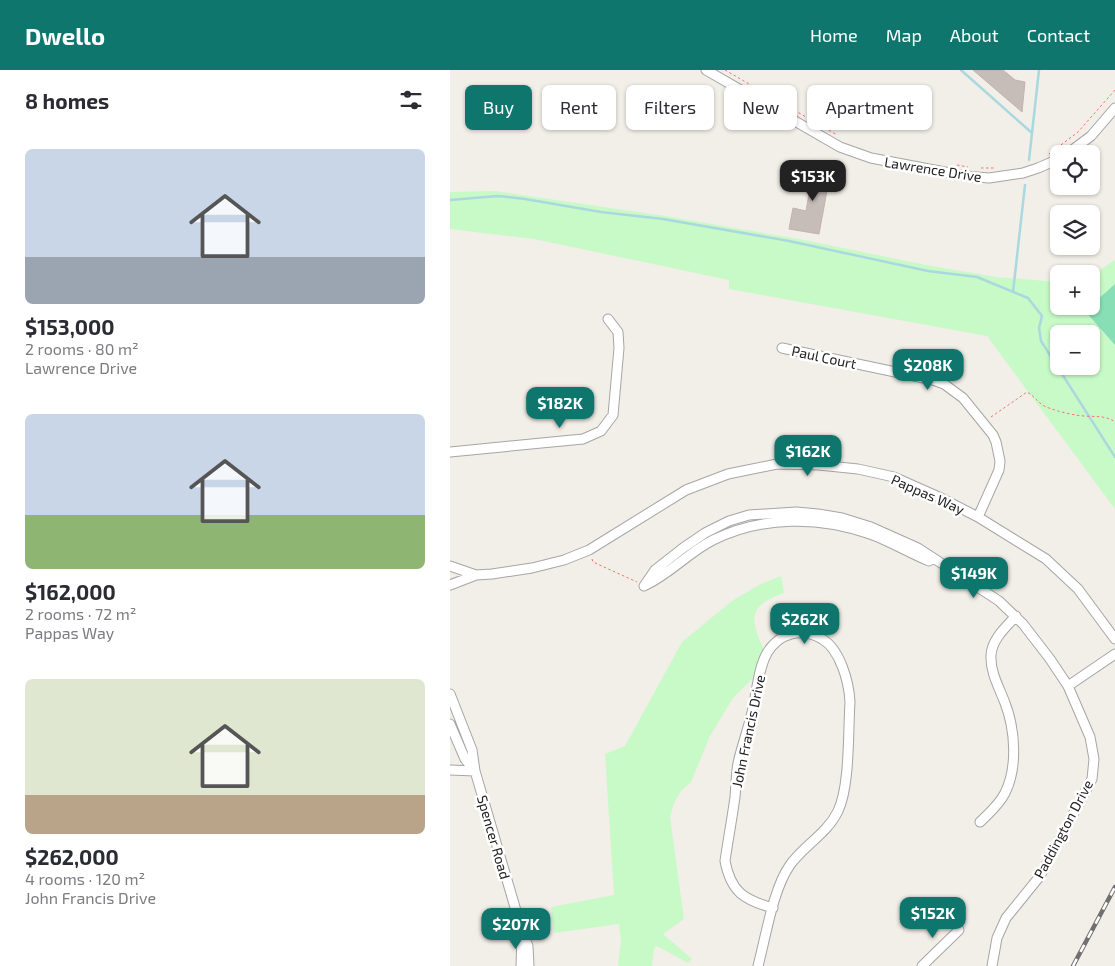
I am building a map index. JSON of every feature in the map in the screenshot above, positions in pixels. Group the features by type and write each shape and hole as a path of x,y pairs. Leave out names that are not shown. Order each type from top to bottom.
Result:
{"street":[{"name":"Lawrence Drive","path":"706,70 840,147 858,155 977,177 1015,175 1050,162"},
{"path":"1079,145 1091,136 1115,108"},
{"path":"450,452 583,439 601,431 613,415 619,348 618,332 608,319"},
{"name":"Paul Court","path":"782,348 933,380 949,387 963,398 993,434 999,449 999,470 978,517"},
{"name":"Pappas Way","path":"450,585 476,574 532,568 564,560 589,550 686,490 728,474 777,464 818,465 858,469 894,477 978,517 1046,559 1078,589 1115,639"},
{"name":"Paddington Drive","path":"644,586 655,570 705,533 729,521 749,515 796,512 842,518 896,537 918,548 999,601 1016,616 1050,659 1068,686 1090,737 1094,759 1092,779 1040,876 1006,918 997,938 992,966"},
{"name":"Paddington Drive","path":"644,586 703,546 731,532 753,525 796,520 821,522 864,532 945,567"},
{"name":"Pappas Way","path":"450,566 476,574"},
{"path":"980,822 997,805 1005,793 1011,778 1013,738 1009,718 994,677 991,654 993,645 1016,616"},
{"name":"John Francis Drive","path":"758,966 780,881 791,863 830,826 838,811 845,790 850,702 849,689 836,652 827,642 815,635 799,632 785,635 775,642 762,665 738,764 725,861 730,880 741,894 752,902 773,908"},
{"path":"1068,686 1115,654"},
{"name":"Spencer Road","path":"450,694 453,708 472,750 475,771 522,932 528,946 529,966"},
{"name":"Spencer Road","path":"450,724 466,759 475,771"},
{"path":"450,770 475,771"},
{"path":"922,966 959,930"},
{"name":"Spencer Road","path":"521,966 522,932"}],"path":[{"path":"725,70 840,136"},
{"path":"1042,158 1078,132 1115,90"},
{"path":"950,164 969,167"},
{"path":"978,168 1000,167"},
{"path":"990,418 1027,392 1047,408 1070,414 1100,416 1115,422"},
{"path":"589,550 593,562 644,586"}],"green space":[{"path":"495,191 665,216 799,239 996,277 1050,281 1050,315 1100,315 1100,270 1115,260 1115,509 987,336 729,289 729,280 534,239 450,229 450,192"},
{"path":"1115,284 1115,345 1100,328 1100,325 1097,325 1089,315 1100,315 1100,298"},
{"path":"781,576 784,593 763,603 755,615 756,630 764,650 753,678 733,698 710,736 691,782 681,791 674,803 670,817 684,919 663,934 692,959 688,963 657,946 654,948 652,966 618,966 621,941 619,924 554,933 551,907 614,895 605,754 625,746 682,642 732,601 759,585"}],"building":[{"path":"973,70 1003,70 1015,80 1025,82 1022,112"},
{"path":"815,160 831,169 819,234 789,229 793,208 806,211"}],"waterway":[{"path":"961,70 1032,133"},
{"path":"1029,160 1039,70"},
{"path":"1013,292 1025,185"},
{"path":"450,200 498,196 601,212 663,219 789,241 928,271 977,277 1028,298 1042,316 1039,328 1041,341 1115,457"}],"railway":[{"path":"1073,966 1115,887"}]}
